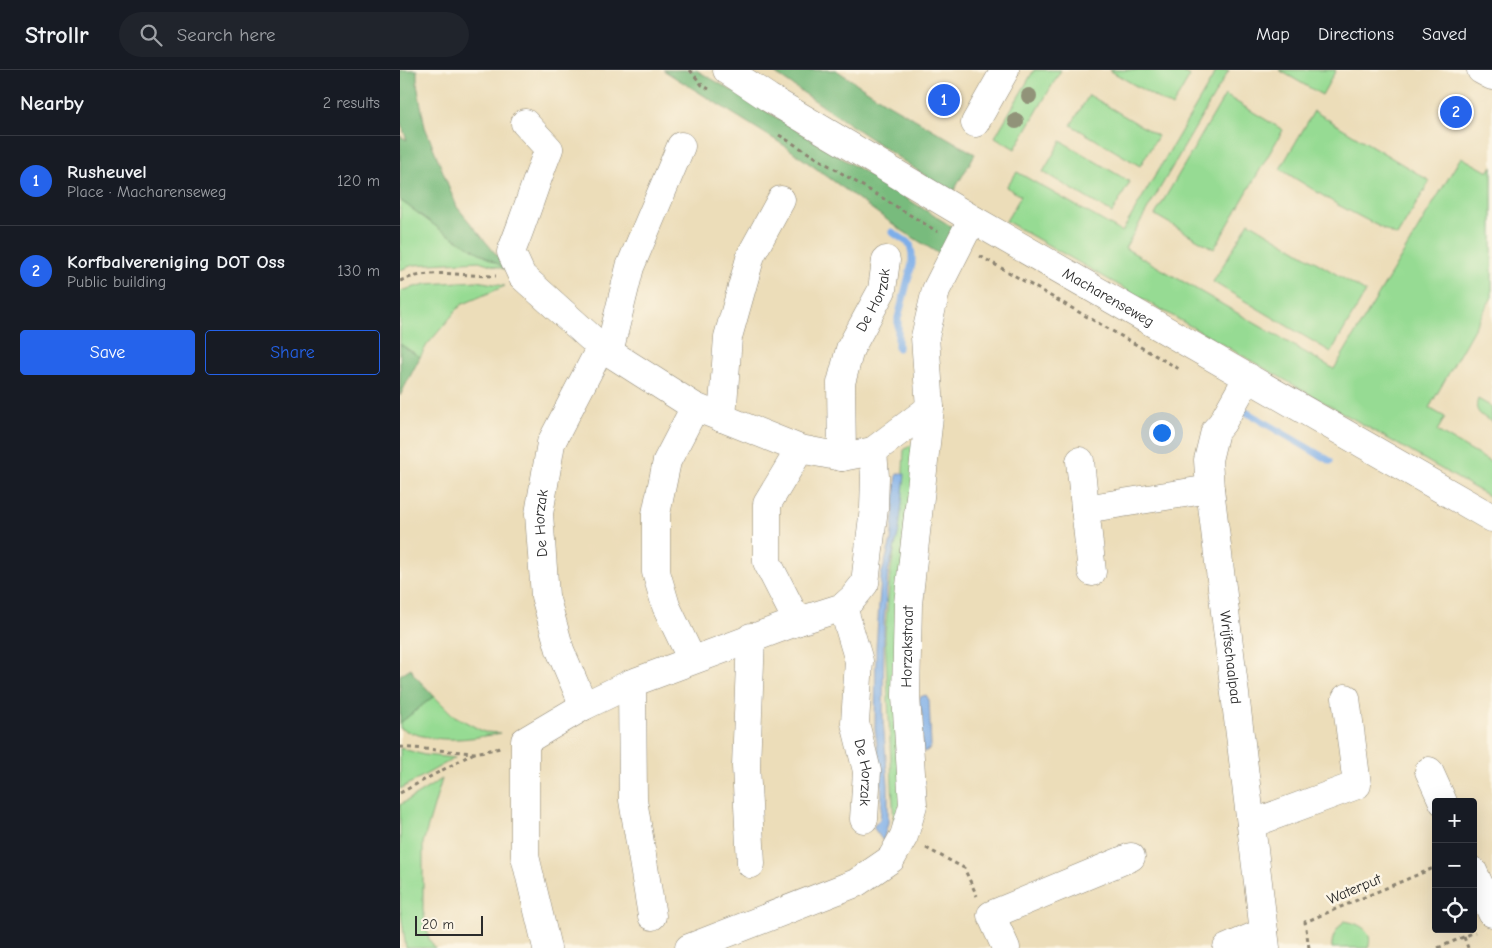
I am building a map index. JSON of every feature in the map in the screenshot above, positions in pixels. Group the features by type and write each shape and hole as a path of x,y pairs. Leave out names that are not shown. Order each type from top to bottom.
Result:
{"street":[{"name":"Macharenseweg","path":"727,70 770,98 974,220 1492,518"},
{"path":"974,123 1005,70"},
{"path":"1481,70 1492,76"},
{"path":"525,123 549,149 511,252 522,276 605,349 695,407 800,449 842,457 872,451 930,408"},
{"name":"De Horzak","path":"584,706 560,650 545,596 539,514 551,443 605,349 630,267 680,146"},
{"path":"722,418 728,337 751,255 781,200"},
{"name":"Horzakstraat","path":"689,948 856,884 891,859 904,836 913,805 906,696 908,604 930,408 925,337 936,290 964,233 974,220"},
{"name":"De Horzak","path":"842,457 841,383 850,349 882,290 886,260"},
{"name":"Wrijfschaalpad","path":"1248,377 1222,423 1215,431 1208,460 1265,940"},
{"path":"692,660 666,606 656,572 656,514 667,461 695,407"},
{"path":"799,621 767,562 767,504 800,449"},
{"path":"547,948 525,856 525,741 584,706 632,683 751,638 843,607 866,584 874,508 875,477 872,451"},
{"path":"1080,461 1092,572"},
{"path":"1085,509 1210,489"},
{"name":"De Horzak","path":"843,607 859,661 855,723 867,771 864,819"},
{"path":"751,638 746,766 751,864"},
{"path":"632,683 633,800 652,916"},
{"path":"1251,824 1357,785 1346,698"},
{"path":"1429,771 1441,798"},
{"path":"1006,948 991,915 1131,857"},
{"path":"1477,888 1485,922"},
{"path":"1227,948 1265,940"}],"path":[{"path":"400,281 411,276 436,273 522,276"},
{"path":"400,747 474,753 490,751 525,741"},
{"path":"400,793 474,753"},
{"path":"904,836 964,868 983,908 991,915"},
{"name":"Waterput","path":"1309,948 1305,922 1432,869"},
{"path":"1438,948 1464,937 1485,922"},
{"path":"1464,937 1468,948"}],"green space":[{"path":"400,70 417,70 417,84 425,127 457,207 510,271 441,230 400,200 400,136 407,140 400,121"},
{"path":"663,70 696,70 750,101 954,228 941,255 901,230 785,146"},
{"path":"770,70 836,70 882,100 975,154 952,194"},
{"path":"1034,70 1061,70 1015,149 995,137"},
{"path":"1109,70 1179,70 1190,76 1172,107"},
{"path":"1217,70 1229,70 1125,248 1334,369 1461,157 1488,172 1492,166 1492,297 1429,408 1445,417 1437,431 1492,463 1492,498 1006,221 1021,196 1006,187 1017,172 1122,232"},
{"path":"1279,70 1336,70 1322,95"},
{"path":"1089,95 1158,136 1140,166 1071,125"},
{"path":"1225,95 1283,130 1214,249 1155,215"},
{"path":"1314,111 1430,181 1397,236 1338,205 1280,169"},
{"path":"1061,141 1130,182 1112,213 1043,172"},
{"path":"400,200 441,230 510,271 479,261 413,265 400,270"},
{"path":"1249,222 1366,292 1331,352 1213,282"},
{"path":"477,281 505,286 461,305 427,345 420,357 400,344 400,291 426,284"},
{"path":"400,344 420,357 400,396"},
{"path":"1478,399 1492,407 1492,422 1479,413 1477,407"},
{"path":"924,436 908,793 894,825 885,635 890,575 901,510 904,450"},
{"path":"411,668 414,675 434,696 400,723 400,675"},
{"path":"434,696 453,715 484,732 501,733 450,739 425,737 400,728 400,723"},
{"path":"400,748 424,755 455,758 400,789"},
{"path":"442,779 423,843 423,910 429,939 435,948 406,948 400,907 400,805"},
{"path":"1344,921 1364,928 1369,936 1368,948 1332,948 1332,940 1335,933"}],"water":[{"path":"897,473 905,474 899,531 888,572 884,621 883,719 888,785 888,823 883,841 873,827 880,819 882,801 875,729 876,648 881,576 891,541"},
{"path":"926,695 929,700 931,746 924,752 922,749 922,714 919,702 920,697"}],"waterway":[{"path":"892,232 910,244 912,254 912,264 898,318 898,348"},
{"path":"1246,412 1330,461"}],"place":[{"name":"Rusheuvel","path":"944,100"},
{"name":"Korfbalvereniging DOT Oss","path":"1456,112"}]}
